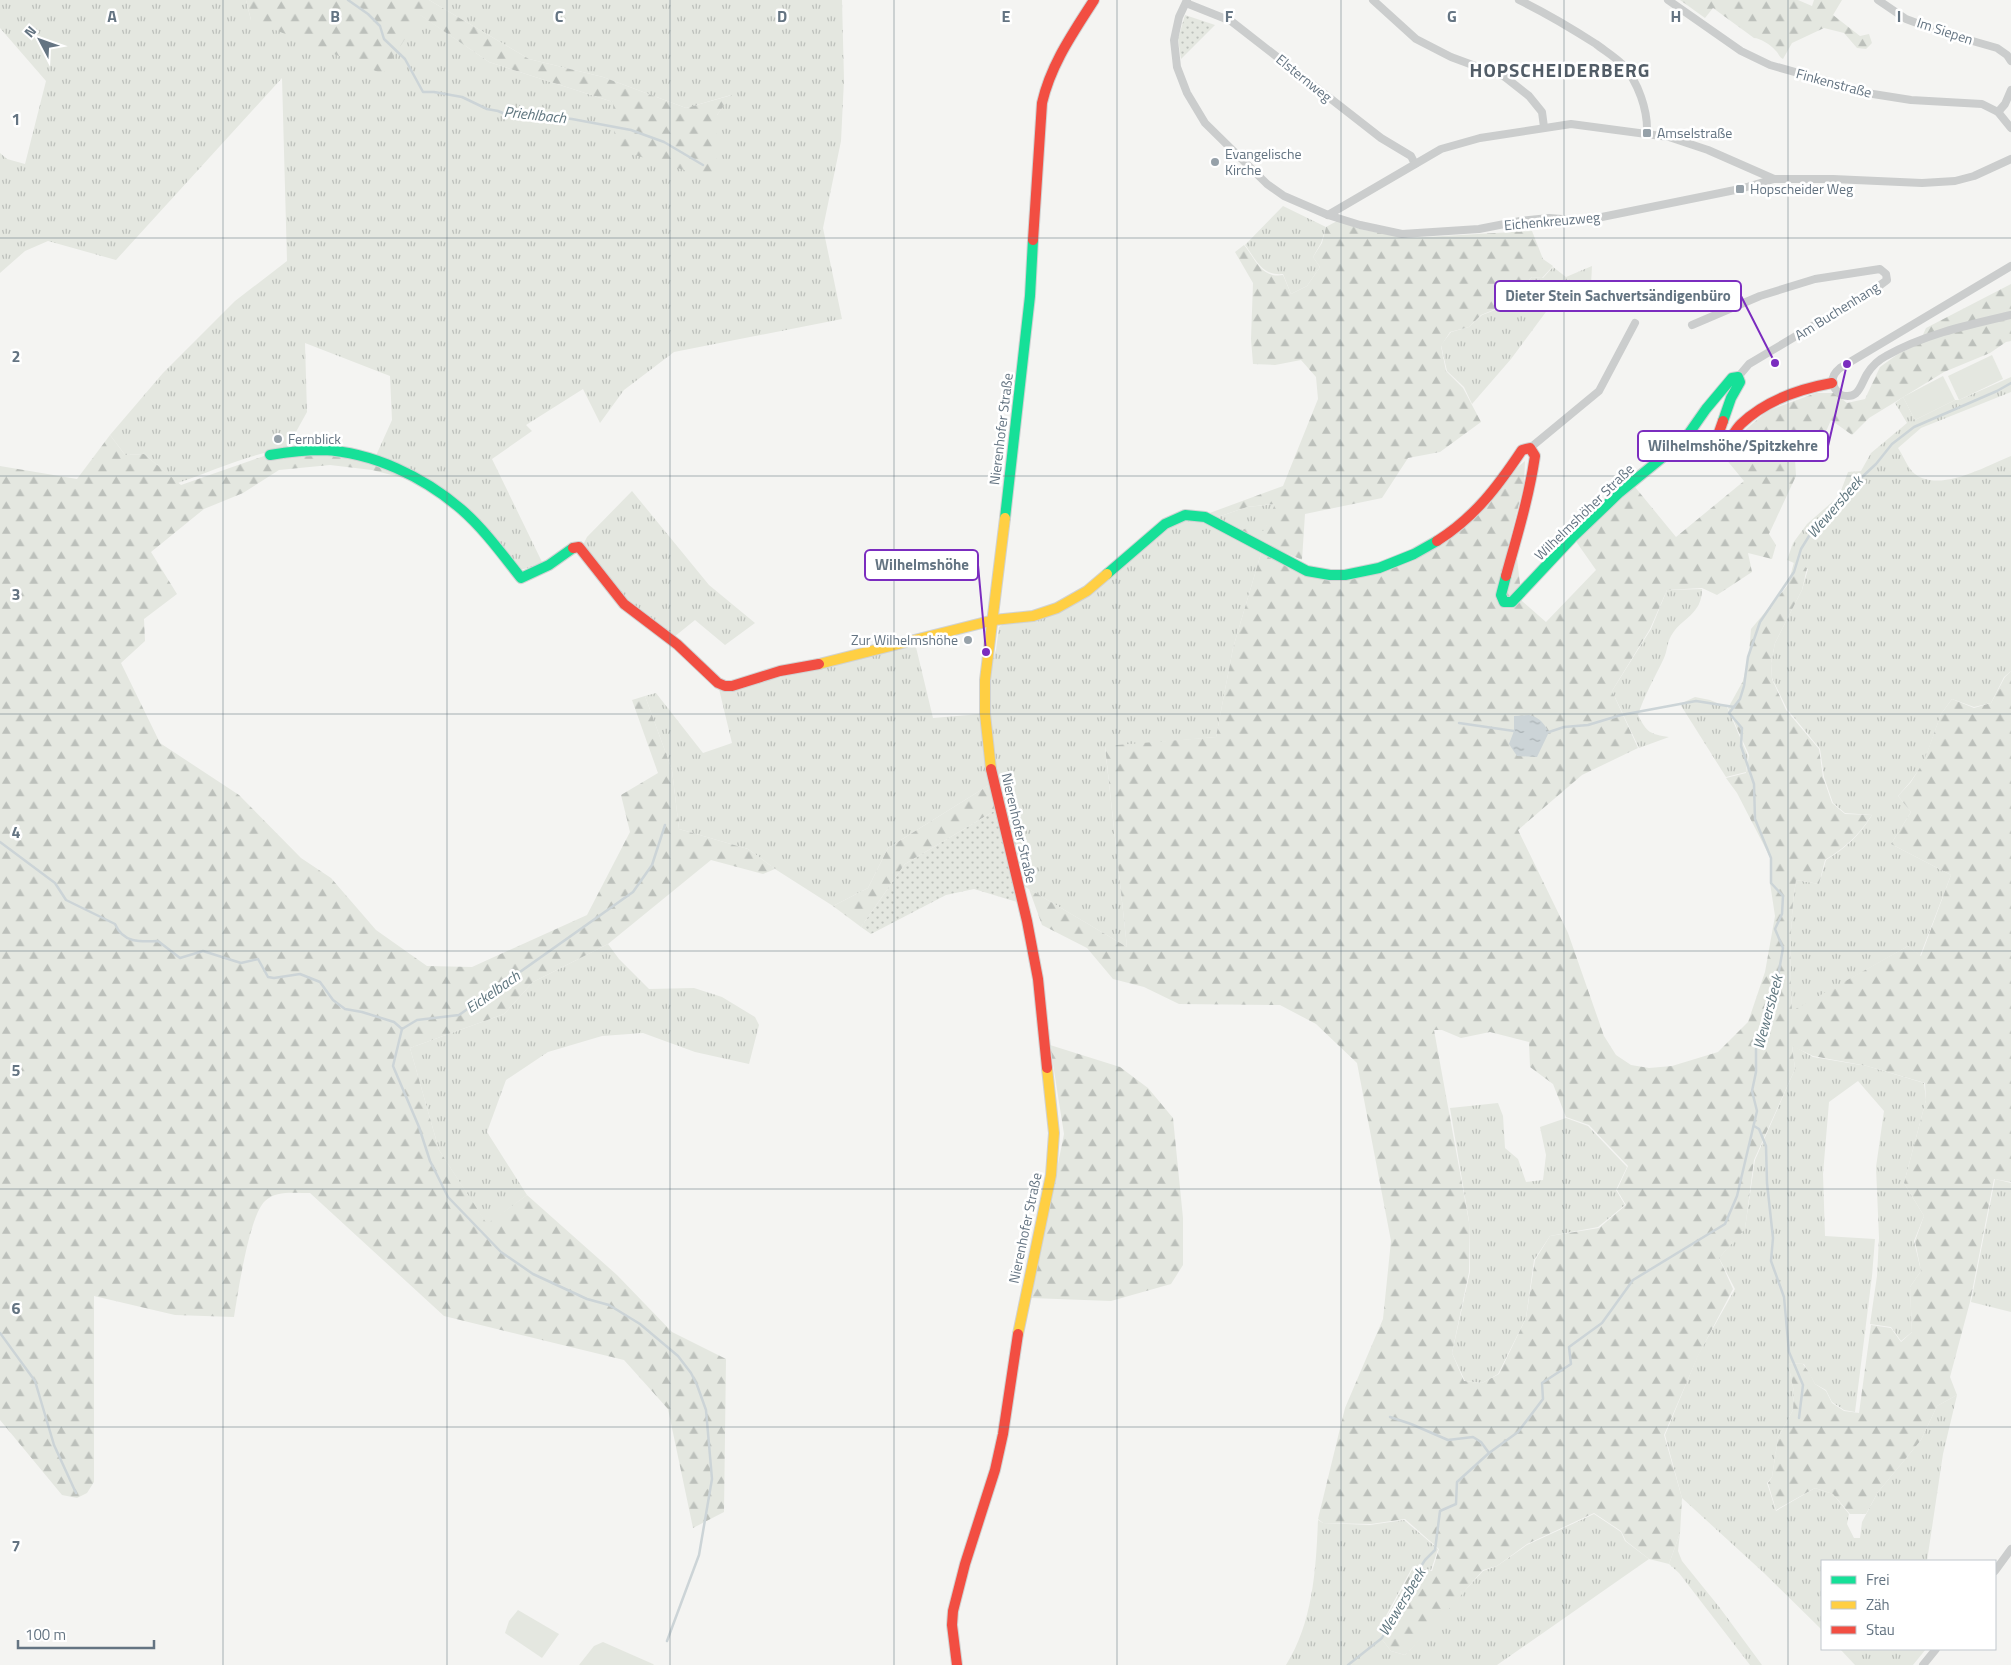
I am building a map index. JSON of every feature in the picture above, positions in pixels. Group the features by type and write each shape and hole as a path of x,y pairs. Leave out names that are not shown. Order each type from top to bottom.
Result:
{"street":[{"name":"Nierenhofer Straße","path":"957,1665 952,1626 953,1611 965,1564 996,1470 1020,1317 1051,1174 1054,1133 1038,979 1027,921 990,766 985,714 985,680 994,620 1030,296 1042,103 1045,88 1052,72 1094,0"},
{"path":"1373,0 1416,39 1451,57 1505,77 1529,96 1542,112 1544,127"},
{"path":"1519,0 1560,20 1622,64 1637,89 1648,119 1647,133"},
{"name":"Finkenstraße","path":"1668,0 1741,52 1770,65 1873,94 1911,100 1982,104 1998,112"},
{"name":"Im Siepen","path":"1878,0 1906,19 1941,32 1997,48 2007,55 2011,61"},
{"path":"1186,1 1179,17 1174,40 1177,67 1187,93 1205,123 1267,184 1284,196 1328,215 1441,149 1480,138 1571,124 1669,137 1708,150 1774,179 1833,179 1922,183 1955,181 1981,174 2011,160"},
{"name":"Elsternweg","path":"1186,1 1231,21 1381,138 1411,156 1415,164"},
{"path":"2011,90 2005,104 1998,112 2011,128"},
{"name":"Eichenkreuzweg","path":"1328,215 1360,225 1402,234 1479,229 1530,220 1592,219 1747,187 1774,179"},
{"path":"2011,266 1836,371 1832,383 1834,389 1841,395 1854,395 1860,389 1866,376 1875,364 1897,350 1917,340 2011,315"},
{"name":"Am Buchenhang","path":"1692,325 1760,296 1815,279 1880,269 1886,274 1887,280 1876,289 1748,364 1738,377"},
{"path":"270,455 319,451 350,453 426,483 449,499 474,521 522,578 549,565 571,549 579,547 624,604 678,645 718,683 732,686 780,672 866,653 994,620 1033,616 1057,608 1087,591 1165,524 1185,515 1205,517 1300,567 1315,572 1344,575 1364,572 1405,559 1448,534 1473,514 1496,489 1522,450 1530,448 1600,391 1635,323"},
{"path":"1738,377 1740,382 1731,398 1713,449 1716,454 1721,452 1739,425 1766,406 1810,387 1832,383"},
{"name":"Wilhelmshöher Straße","path":"1530,448 1535,456 1533,469 1526,504 1501,595 1504,602 1512,602 1572,538 1619,493 1685,439 1706,409 1732,378 1738,377"},
{"path":"1996,1570 2011,1549"},
{"path":"1923,1665 1935,1650"}],"green space":[{"path":"0,0 246,0 251,20 419,14 489,62 613,102 717,179 717,115 731,95 686,108 603,77 529,59 429,0 842,0 844,80 841,141 823,228 842,319 674,352 624,390 600,423 583,389 526,425 532,431 492,459 543,564 520,570 459,503 374,460 392,420 390,376 305,343 307,412 287,448 246,458 178,483 144,454 125,455 110,435 163,373 235,301 287,261 282,78 116,260 48,241 25,251 0,273 0,153 7,159 25,164 46,81 0,28"},
{"path":"246,0 429,0 529,59 603,77 686,108 732,95 717,115 717,180 615,149 613,102 489,62 420,15 383,74 251,20"},
{"path":"1680,0 1798,0 1812,6 1814,0 1842,0 1833,15 1860,36 1869,34 1872,43 1866,49 1857,48 1844,33 1824,28 1792,43 1783,59 1768,44 1754,38 1713,8 1705,18"},
{"path":"1185,15 1215,25 1181,59 1178,39"},
{"path":"1283,206 1326,227 1321,243 1313,257 1320,267 1307,286 1291,294 1283,274 1269,272 1260,266 1245,245"},
{"path":"1337,221 1364,230 1408,238 1532,231 1543,259 1553,266 1542,278 1532,277 1503,306 1481,315 1469,327 1450,332 1441,346 1446,371 1463,388 1481,422 1440,452 1408,458 1382,498 1305,514 1302,560 1239,532 1250,526 1264,531 1275,504 1247,507 1215,518 1207,514 1283,486 1318,399 1316,377 1301,360 1275,365 1253,364 1251,339 1253,283 1235,252 1244,245 1264,271 1269,274 1283,275 1291,294 1307,286 1320,267 1313,257 1322,243 1326,227"},
{"path":"1592,266 1590,304 1560,293 1511,359 1472,404 1464,387 1447,371 1441,345 1451,332 1469,327 1482,315 1503,307 1532,277 1543,278 1553,267 1566,277"},
{"path":"2011,284 2011,341 2006,342 1990,353 1944,372 1869,418 1852,435 1831,420 1821,443 1795,459 1796,476 1769,534 1776,545 1772,559 1748,553 1752,572 1717,595 1702,588 1667,590 1650,629 1612,691 1638,748 1582,775 1518,830 1568,933 1604,1036 1616,1055 1631,1065 1649,1068 1672,1066 1718,1052 1748,1022 1765,972 1775,916 1770,883 1771,859 1737,793 1726,778 1746,773 1749,755 1728,708 1743,681 1749,654 1751,629 1788,585 1794,562 1807,568 1802,590 1775,643 1771,663 1772,679 1786,710 1819,749 1823,777 1832,803 1845,814 1872,815 1851,840 1825,860 1819,884 1796,880 1792,913 1792,1011 1908,946 1921,956 1951,875 1891,844 1911,812 1898,796 1911,782 1924,761 1941,714 1952,699 1974,708 1991,703 2005,677 2011,671 2011,1182 1994,1179 1970,1302 1950,1377 1957,1395 1937,1406 1921,1440 1878,1492 1866,1514 1850,1514 1833,1494 1815,1488 1776,1510 1768,1483 1772,1477 1778,1438 1793,1410 1794,1392 1788,1363 1803,1364 1815,1384 1826,1391 1832,1403 1844,1411 1859,1413 1871,1325 1891,1328 1901,1342 1912,1332 1910,1287 1921,1271 1915,1241 1924,1216 1904,1183 1926,1100 1925,1083 1867,1066 1813,1056 1792,1046 1795,1069 1754,1160 1745,1229 1719,1258 1733,1289 1698,1356 1664,1435 1682,1498 1680,1533 1669,1564 1649,1559 1626,1541 1621,1531 1594,1513 1527,1544 1497,1566 1483,1570 1441,1618 1405,1655 1391,1651 1381,1638 1382,1626 1414,1566 1432,1571 1439,1549 1405,1519 1371,1524 1323,1523 1318,1519 1345,1408 1383,1319 1391,1241 1357,1063 1316,1024 1280,1005 1179,1004 1144,987 1113,979 1087,948 1042,925 1029,889 1127,947 1105,746 1216,737 1233,648 1262,550 1343,579 1449,539 1506,477 1525,461 1524,484 1509,543 1516,550 1522,601 1546,622 1596,570 1575,540 1635,487 1676,537 1744,481 1725,458 1743,432 1767,411 1816,393 1834,393 1847,403 1865,399 1880,367 1898,354 1919,344 1926,328","holes":["1434,1030 1442,1030 1461,1038 1490,1032 1529,1042 1530,1067 1553,1084 1566,1117 1589,1125 1628,1166 1617,1190 1626,1205 1599,1228 1550,1236 1535,1260 1526,1318 1499,1374 1482,1383 1464,1381 1452,1353 1469,1272 1469,1222"]},
{"path":"1992,355 2003,379 1959,400 1948,376"},
{"path":"1943,376 1955,400 1915,420 1903,397"},
{"path":"2011,377 2011,392 1921,428 1898,448 1912,472 1925,479 1937,481 1963,476 2011,456 2011,671 2004,677 1991,703 1974,707 1952,699 1941,714 1924,762 1898,796 1911,812 1891,844 1951,875 1920,956 1908,946 1792,1012 1792,913 1796,880 1819,884 1826,860 1852,840 1872,815 1845,813 1833,803 1824,777 1820,749 1787,709 1772,678 1771,663 1775,643 1802,590 1808,569 1787,560 1793,543 1807,524 1839,496 1848,472 1861,471 1871,453 1907,423 1895,403 1903,397 1915,420 1955,400 1959,400"},
{"path":"110,435 125,455 144,454 181,485 287,448 374,460 436,481 415,481 372,470 330,465 279,470 243,493 204,509 151,552 177,594 144,619 145,641 121,663 160,743 239,795 301,858 331,878 376,930 427,966 472,967 587,915 630,832 621,795 658,773 632,700 645,696 672,770 679,829 748,849 775,869 763,874 711,860 608,944 533,982 504,1014 410,1048 439,1150 487,1224 527,1195 617,1275 672,1332 726,1359 724,1512 693,1528 668,1409 624,1360 444,1316 310,1193 275,1195 269,1197 259,1209 249,1238 234,1317 175,1315 94,1296 94,1482 87,1493 77,1498 62,1495 0,1420 0,466 77,479"},
{"path":"632,491 709,585 755,623 725,645 695,620 674,637 626,600 583,545 587,537"},
{"path":"1276,504 1264,532 1262,550 1233,648 1216,737 1105,747 1127,947 1022,885 995,769 989,726 989,670 996,650 999,627 1007,622 1059,611 1178,519 1215,518 1247,507"},
{"path":"1702,589 1699,605 1671,636 1665,656 1638,715 1650,732 1669,737 1639,748 1612,691 1651,629 1667,590"},
{"path":"915,643 933,718 980,714 989,785 888,848 868,888 833,906 775,869 748,849 679,829 672,770 645,696 656,693 703,753 732,743 719,689 734,689"},
{"path":"1695,697 1710,700 1727,707 1748,756 1746,772 1726,777 1680,704"},
{"path":"989,785 996,810 905,864 861,927 833,906 868,888 888,848"},
{"path":"996,810 1017,902 974,889 946,895 871,934 861,927 905,864"},
{"path":"608,944 619,959 649,989 694,988 722,997 755,1017 759,1025 749,1064 695,1052 643,1033 602,1036 548,1052 506,1080 487,1132 527,1195 487,1225 439,1150 410,1048 504,1014 533,982"},
{"path":"1050,1045 1120,1067 1148,1088 1173,1118 1183,1218 1183,1265 1171,1284 1111,1301 1031,1298 1064,1134"},
{"path":"1792,1045 1813,1057 1867,1066 1924,1083 1926,1100 1904,1183 1924,1216 1914,1241 1921,1271 1910,1287 1912,1332 1901,1341 1891,1327 1870,1324 1877,1276 1879,1238 1876,1167 1884,1111 1858,1081 1829,1102 1823,1174 1825,1236 1875,1239 1855,1412 1844,1410 1832,1402 1826,1390 1815,1384 1804,1364 1788,1363 1794,1392 1793,1410 1778,1438 1772,1477 1767,1483 1776,1511 1815,1488 1833,1494 1849,1514 1847,1524 1854,1538 1860,1538 1862,1522 1878,1492 1921,1440 1937,1406 1957,1395 1943,1454 1927,1560 1821,1560 1821,1629 1764,1573 1682,1498 1665,1435 1698,1355 1735,1289 1719,1258 1745,1228 1755,1160 1795,1069"},
{"path":"1498,1103 1503,1116 1505,1148 1518,1159 1526,1182 1543,1180 1546,1155 1540,1127 1566,1118 1588,1126 1627,1167 1616,1190 1625,1205 1598,1227 1550,1236 1534,1260 1526,1318 1498,1374 1482,1383 1465,1381 1452,1353 1470,1272 1469,1221 1450,1108"},
{"path":"1995,1179 2011,1183 2011,1312 1971,1302"},
{"path":"1594,1514 1621,1532 1625,1541 1649,1559 1497,1665 1286,1665 1302,1631 1311,1595 1318,1520 1323,1523 1370,1525 1404,1520 1438,1549 1431,1570 1413,1566 1381,1625 1381,1638 1391,1651 1405,1655 1483,1571 1497,1566 1527,1545"},
{"path":"1680,1533 1678,1551 1682,1561 1762,1665 1750,1665 1679,1573 1669,1564"},
{"path":"518,1610 559,1634 542,1658 505,1633 509,1621"},
{"path":"603,1642 654,1665 579,1665 594,1646"},
{"path":"1841,1650 1925,1650 1913,1665 1855,1665"}],"water":[{"path":"1529,715 1539,719 1549,732 1537,757 1517,756 1509,744 1514,731 1514,716"}],"waterway":[{"name":"Priehlbach","path":"348,0 368,14 380,26 384,39 405,59 423,92 462,97 487,109 505,114 572,119 631,130 664,142 703,165"},
{"name":"Wewersbeek","path":"1348,1665 1382,1638 1405,1592 1425,1560 1435,1550 1440,1511 1456,1504 1457,1482 1489,1453 1518,1432 1543,1399 1542,1383 1571,1364 1569,1347 1602,1323 1633,1280 1725,1224 1737,1196 1757,1111 1752,1091 1756,1072 1756,1049 1765,1030 1776,988 1783,948 1775,929 1782,914 1783,896 1771,883 1771,858 1755,819 1754,784 1741,746 1742,728 1729,713 1740,699 1748,657 1760,622 1794,572 1801,549 1832,505 1876,464 1892,444 1914,427 1997,391 2011,383"},
{"path":"1549,732 1564,727 1588,725 1621,715 1696,701 1734,707"},
{"path":"1459,723 1514,731"},
{"name":"Eickelbach","path":"0,842 55,883 66,900 115,924 118,930 127,938 139,941 158,941 180,958 203,951 241,963 258,959 268,977 274,978 300,974 320,982 333,1000 345,1009 394,1022 402,1029 417,1020 459,1015 633,892 652,865 665,825"},
{"path":"402,1029 393,1066 419,1127 430,1161 448,1197 501,1252 533,1274 587,1299 609,1305 640,1324 678,1356 691,1373 697,1385 706,1410 712,1479 699,1555 667,1641"},
{"path":"1754,1126 1759,1129 1766,1146 1767,1183 1773,1238 1771,1261 1784,1297 1789,1352 1803,1385 1799,1418"},
{"path":"0,1333 35,1381 54,1445 76,1493"},
{"path":"1390,1417 1448,1440 1473,1437 1481,1442 1489,1453"}],"traffic: fast":[{"path":"1005,518 1030,296 1033,240"},
{"path":"1506,576 1501,595 1504,602 1512,602 1572,538 1619,493 1685,439 1706,409 1732,378 1738,377 1740,382 1731,398 1723,421"},
{"path":"270,455 323,450 360,456 397,468 431,487 461,509 492,542 521,578 549,565 573,548"},
{"path":"1107,574 1165,524 1185,515 1205,517 1307,571 1330,575 1345,575 1379,568 1414,554 1437,541"}],"traffic: slow":[{"path":"991,769 985,714 985,680 1005,518"},
{"path":"819,664 994,620 1033,616 1057,608 1087,591 1107,574"},
{"path":"1018,1334 1051,1175 1054,1133 1047,1068"}],"traffic: jam":[{"path":"1033,240 1042,103 1057,62 1094,0"},
{"path":"1723,421 1713,449 1716,454 1724,448 1741,424 1761,409 1783,397 1832,383"},
{"path":"1437,541 1463,522 1495,488 1522,450 1530,448 1535,456 1506,576"},
{"path":"573,548 579,547 624,604 678,645 718,683 732,686 780,671 819,664"},
{"path":"991,769 1027,921 1038,979 1047,1068"},
{"path":"957,1665 952,1625 953,1611 965,1564 995,1470 1003,1434 1018,1334"}],"place":[{"name":"Amselstraße","path":"1647,133"},
{"name":"Evangelische Kirche","path":"1215,162"},
{"name":"Hopscheider Weg","path":"1740,189"},
{"name":"Dieter Stein Sachvertsändigenbüro","path":"1775,363"},
{"name":"Wilhelmshöhe/Spitzkehre","path":"1847,364"},
{"name":"Fernblick","path":"278,439"},
{"name":"Zur Wilhelmshöhe","path":"968,640"},
{"name":"Wilhelmshöhe","path":"986,652"}],"district":[{"name":"HOPSCHEIDERBERG","path":"1560,70"}]}
